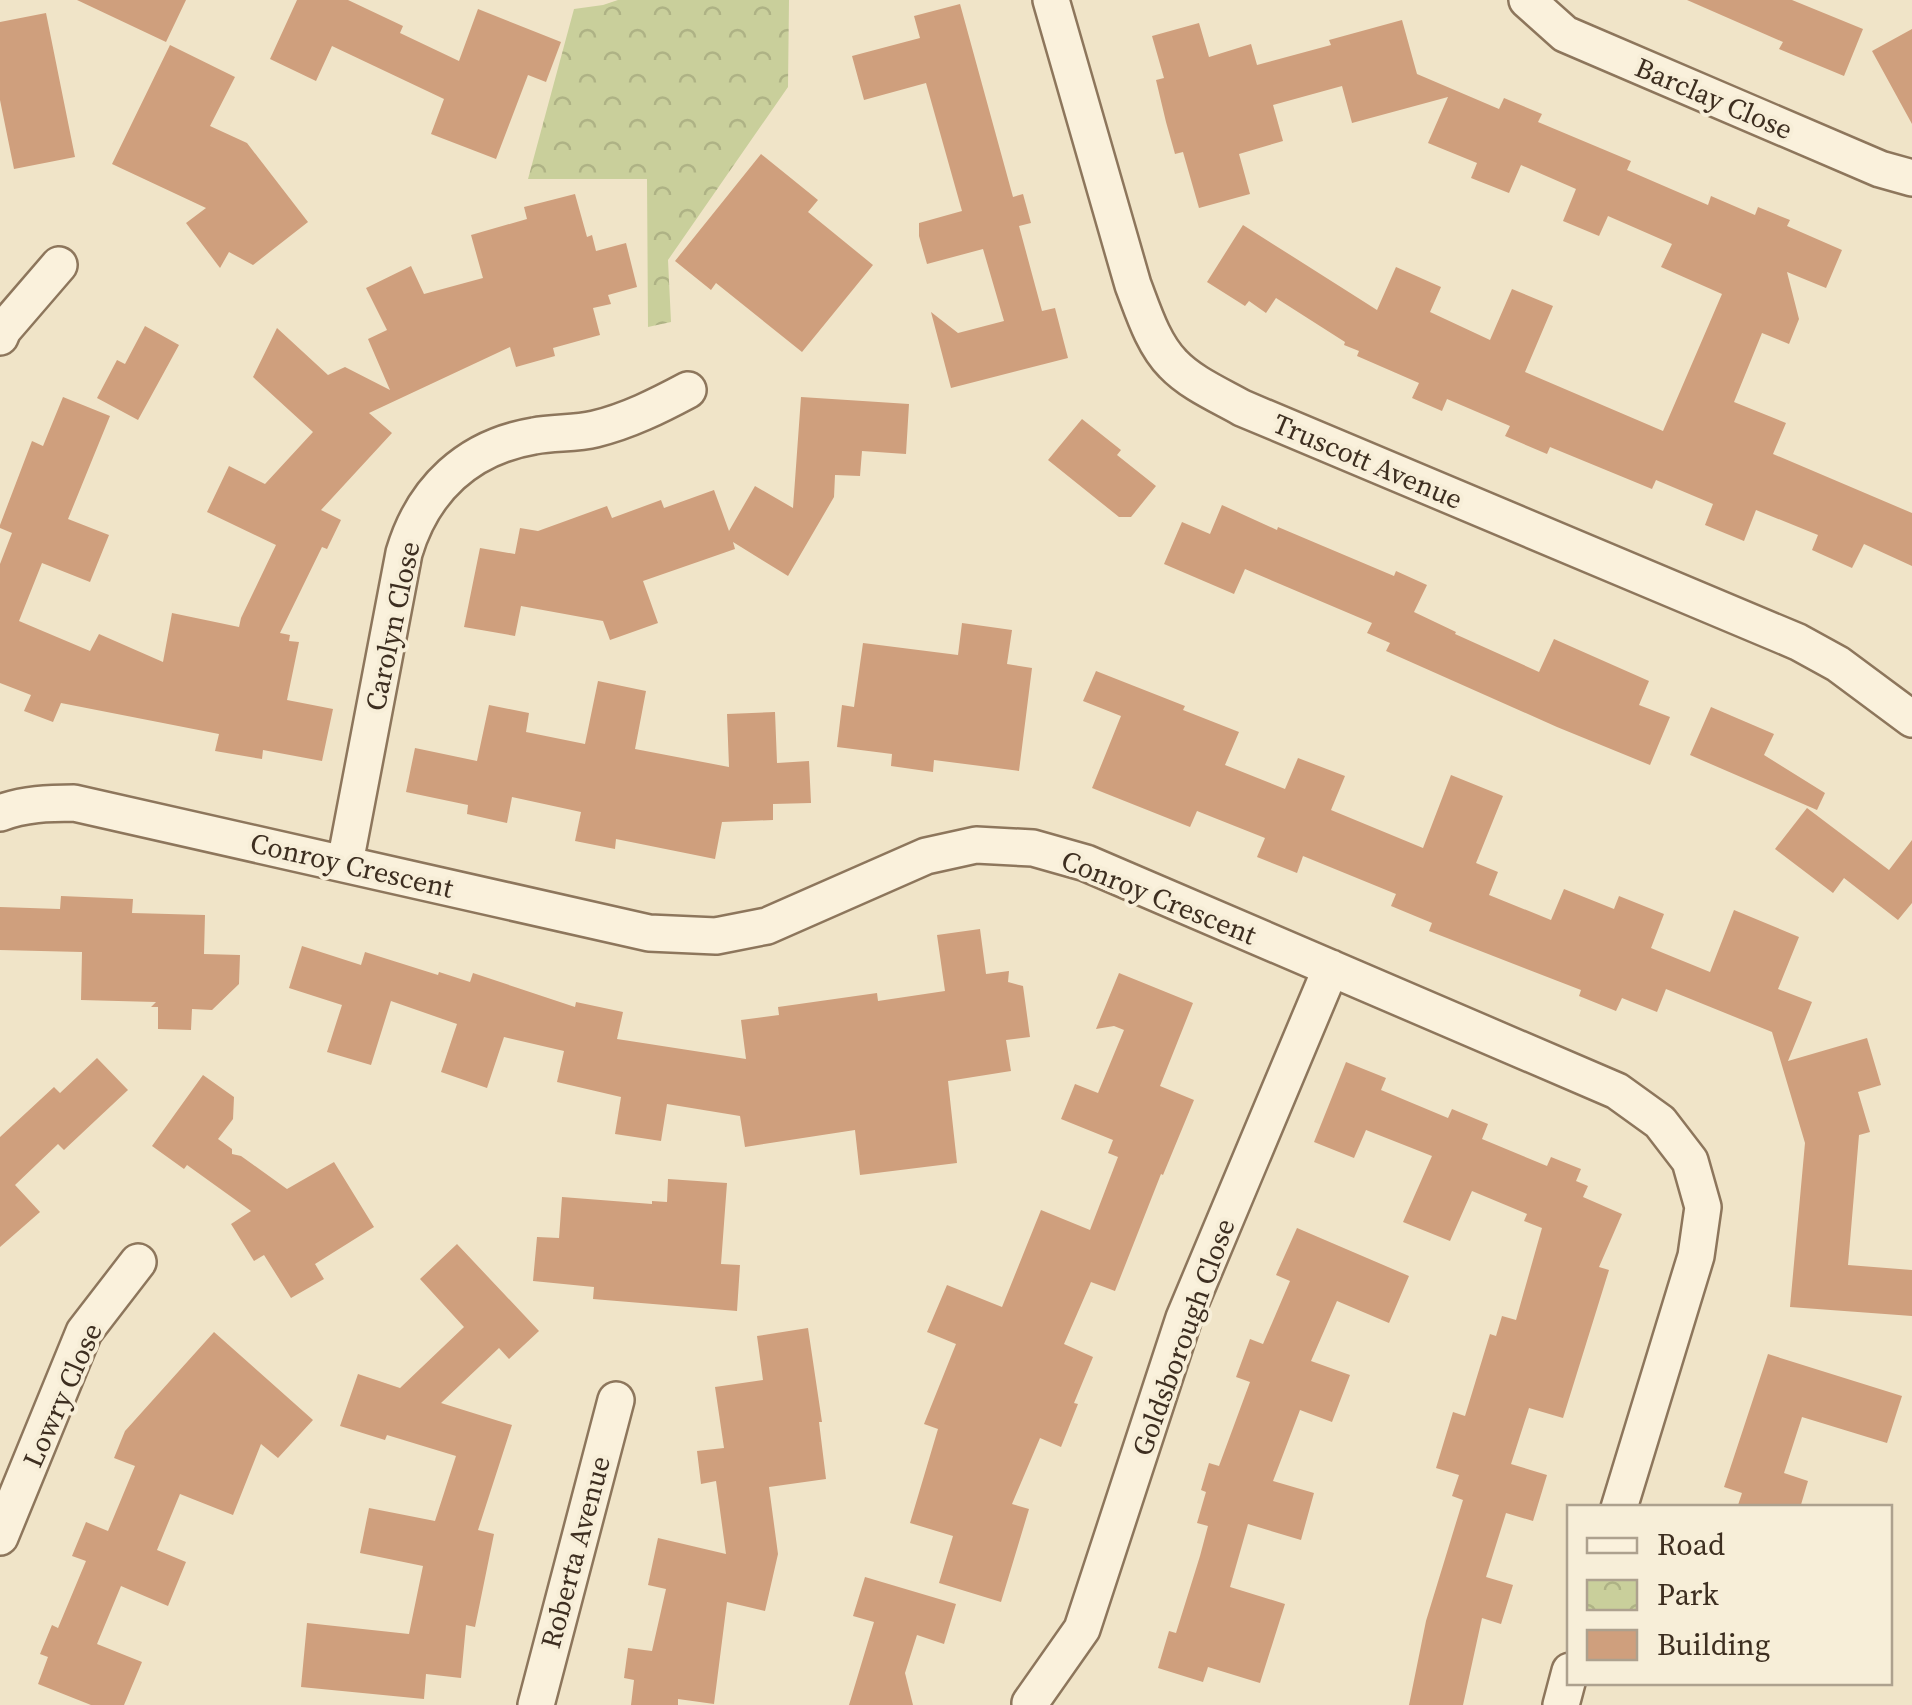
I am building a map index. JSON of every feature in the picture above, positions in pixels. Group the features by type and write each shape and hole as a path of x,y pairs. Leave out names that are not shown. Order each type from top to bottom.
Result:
{"street":[{"name":"Truscott Avenue","path":"1051,0 1133,284 1150,328 1172,364 1242,408 1798,642 1838,664 1912,719"},
{"name":"Barclay Close","path":"1526,0 1565,34 1880,170 1912,178"},
{"path":"0,337 59,265"},
{"name":"Carolyn Close","path":"344,863 404,553 423,509 448,476 480,452 533,436 591,430 623,421 688,390"},
{"name":"Conroy Crescent","path":"0,813 44,803 74,803 649,933 716,936 767,926 926,856 976,845 1033,848 1086,863 1617,1091 1660,1122 1690,1161 1703,1208 1696,1256 1620,1505"},
{"name":"Goldsborough Close","path":"1030,1703 1082,1629 1184,1318 1331,968"},
{"name":"Lowry Close","path":"0,1537 84,1332 138,1262"},
{"name":"Roberta Avenue","path":"536,1705 616,1400"}],"green space":[{"path":"618,0 789,0 788,87 668,260 671,322 648,327 647,179 528,179 574,9"}],"building":[{"path":"77,0 186,0 166,42"},
{"path":"297,0 348,0 403,26 400,33 459,61 478,9 561,42 546,82 528,75 496,159 431,134 444,99 332,46 316,81 270,59"},
{"path":"1687,0 1792,0 1863,29 1844,76 1779,49 1783,42"},
{"path":"960,4 1013,197 1023,194 1031,223 1019,226 1042,311 1055,308 1068,358 951,388 931,312 958,333 1004,321 983,249 927,264 919,223 962,211 926,83 864,100 852,56 920,38 914,16"},
{"path":"46,13 75,157 14,169 0,100 0,22"},
{"path":"1402,20 1417,74 1499,109 1504,98 1542,114 1538,122 1631,161 1627,170 1708,205 1711,196 1755,215 1758,207 1790,220 1787,226 1842,250 1826,288 1787,272 1799,319 1789,344 1762,333 1734,402 1786,423 1773,454 1912,513 1912,566 1864,544 1852,568 1812,550 1818,535 1756,510 1744,541 1705,525 1713,504 1656,480 1652,489 1550,447 1547,454 1505,436 1510,426 1447,399 1442,411 1412,398 1419,383 1357,356 1359,351 1344,345 1345,342 1276,298 1266,313 1249,301 1245,306 1207,282 1243,225 1377,310 1396,267 1441,287 1430,312 1490,340 1512,289 1553,306 1525,372 1663,431 1722,294 1661,267 1672,244 1608,216 1599,236 1563,221 1576,189 1521,165 1509,193 1471,178 1477,163 1428,143 1448,97 1352,123 1342,86 1273,105 1283,141 1239,154 1250,194 1199,208 1183,152 1175,154 1166,122 1156,80 1164,78 1152,36 1199,23 1209,57 1251,44 1257,65"},
{"path":"1912,29 1912,124 1872,51"},
{"path":"170,45 235,77 210,126 247,143 308,222 253,265 229,252 220,268 186,223 206,208 112,164"},
{"path":"761,154 818,200 808,212 873,265 802,352 716,283 711,290 675,261"},
{"path":"575,194 587,237 592,235 596,251 626,243 637,287 608,295 611,304 593,308 600,335 553,348 555,356 516,367 510,347 369,413 392,433 321,510 341,520 327,549 322,547 280,633 290,635 289,641 299,642 287,700 333,709 322,761 263,750 262,759 215,751 219,734 61,703 53,722 24,711 31,695 0,683 0,564 12,533 0,525 32,441 43,446 63,397 110,416 68,519 109,535 90,582 42,563 19,621 90,651 99,634 163,662 172,613 239,627 276,545 207,512 229,466 265,484 313,432 253,377 277,328 328,375 345,367 390,390 368,339 387,330 366,288 411,266 424,294 483,278 471,235 527,219 524,207"},
{"path":"145,326 179,345 138,420 97,398 117,360 125,364"},
{"path":"801,397 909,404 906,454 862,451 860,476 835,475 834,497 788,576 733,542 735,549 643,581 658,623 610,640 603,621 521,606 515,636 464,627 480,548 515,554 520,528 538,531 607,506 612,518 661,500 664,508 714,490 729,531 755,486 793,508"},
{"path":"1082,419 1121,450 1117,455 1156,486 1131,517 1119,517 1048,460"},
{"path":"1222,505 1394,576 1396,571 1427,585 1414,612 1539,672 1554,639 1649,681 1639,705 1670,717 1650,765 1386,651 1390,643 1367,633 1372,623 1245,569 1234,594 1164,564 1182,522 1210,534"},
{"path":"962,623 1012,630 1007,664 1032,668 1019,771 934,760 933,772 891,766 892,754 837,747 842,705 854,707 863,643 958,655"},
{"path":"1096,671 1239,732 1225,765 1285,789 1298,758 1345,776 1331,810 1423,848 1451,775 1503,796 1476,863 1498,872 1489,895 1551,920 1564,889 1614,909 1619,896 1664,914 1651,948 1710,972 1734,910 1799,937 1778,989 1812,1002 1788,1061 1867,1038 1881,1085 1858,1092 1870,1132 1859,1135 1848,1265 1912,1270 1912,1316 1790,1307 1805,1143 1772,1032 1666,989 1657,1012 1622,998 1616,1011 1579,996 1581,990 1429,931 1432,923 1391,906 1396,894 1303,856 1297,873 1257,857 1265,838 1197,811 1190,827 1092,788 1121,716 1083,701"},
{"path":"598,681 646,691 635,749 729,767 727,714 775,712 777,763 809,761 811,803 773,804 773,820 722,822 715,859 616,839 615,849 575,841 581,812 512,797 507,823 467,814 468,805 406,792 415,748 477,761 489,705 529,713 526,732 585,744"},
{"path":"1711,707 1774,734 1764,755 1825,793 1817,810 1690,755"},
{"path":"1807,808 1889,870 1912,840 1912,903 1898,920 1844,878 1833,893 1775,849"},
{"path":"61,896 133,899 132,913 205,915 204,954 240,955 239,984 212,1010 192,1009 191,1030 158,1029 158,1007 151,1007 156,1002 81,1000 82,952 0,950 0,907 60,909"},
{"path":"980,929 986,974 1009,971 1008,982 1023,986 1030,1037 1006,1040 1011,1071 948,1081 957,1163 860,1175 855,1130 745,1147 740,1116 667,1104 661,1141 615,1134 621,1097 557,1082 564,1051 504,1037 487,1088 441,1072 457,1024 391,1001 371,1065 327,1052 342,1005 289,988 302,946 361,965 365,952 470,982 473,973 575,1007 576,1002 623,1012 617,1039 746,1059 741,1020 779,1015 778,1007 877,993 878,1001 945,991 937,935"},
{"path":"1119,973 1193,1003 1160,1086 1194,1100 1115,1291 1091,1282 1064,1344 1093,1357 1061,1447 1040,1438 1012,1504 1029,1509 1001,1602 939,1583 953,1536 910,1523 938,1429 924,1424 956,1344 927,1332 947,1285 1002,1307 1041,1210 1090,1230 1118,1157 1108,1153 1113,1140 1061,1119 1075,1084 1098,1093 1124,1030 1114,1026 1096,1029"},
{"path":"97,1058 128,1090 64,1150 58,1144 15,1185 40,1212 0,1247 0,1137 54,1087 60,1093"},
{"path":"1346,1062 1386,1078 1381,1090 1448,1118 1452,1109 1488,1124 1482,1139 1547,1166 1551,1157 1581,1169 1576,1181 1588,1186 1583,1197 1622,1214 1599,1267 1609,1270 1563,1418 1529,1408 1511,1464 1547,1475 1533,1521 1506,1513 1486,1577 1513,1585 1501,1624 1482,1618 1463,1705 1409,1705 1426,1621 1463,1500 1452,1496 1459,1475 1436,1468 1453,1412 1465,1416 1490,1334 1496,1336 1502,1316 1516,1320 1542,1228 1524,1221 1527,1214 1472,1191 1450,1241 1403,1222 1432,1156 1366,1130 1354,1158 1314,1142"},
{"path":"203,1075 234,1097 233,1119 218,1139 232,1149 232,1154 241,1156 287,1189 334,1162 374,1227 315,1264 324,1279 291,1298 264,1255 254,1261 231,1224 251,1211 187,1165 184,1169 152,1146"},
{"path":"668,1179 727,1183 721,1264 740,1265 737,1311 593,1299 594,1287 533,1281 537,1237 559,1238 562,1197 667,1202"},
{"path":"1297,1228 1409,1276 1389,1323 1337,1301 1311,1361 1350,1375 1332,1422 1300,1410 1273,1481 1314,1493 1301,1540 1248,1524 1230,1587 1285,1604 1260,1683 1208,1667 1203,1682 1158,1668 1169,1631 1176,1633 1208,1526 1197,1523 1209,1463 1219,1466 1250,1382 1236,1377 1250,1339 1263,1344 1290,1281 1276,1275"},
{"path":"457,1244 539,1331 509,1359 499,1348 441,1403 512,1425 478,1530 494,1534 475,1627 466,1625 461,1678 426,1674 424,1699 301,1687 307,1623 409,1634 423,1566 360,1553 369,1508 435,1521 456,1456 387,1435 385,1440 340,1426 358,1374 400,1388 464,1327 420,1279"},
{"path":"808,1328 826,1479 769,1487 778,1554 765,1611 727,1602 714,1704 678,1699 678,1705 631,1705 634,1680 624,1678 628,1648 652,1651 666,1589 648,1585 658,1538 726,1554 716,1481 701,1484 697,1451 724,1448 715,1387 763,1380 757,1336"},
{"path":"214,1332 313,1420 278,1458 261,1444 233,1515 180,1494 157,1550 186,1562 168,1606 121,1586 97,1644 142,1662 124,1705 91,1705 38,1684 48,1657 40,1654 52,1625 58,1628 86,1561 72,1556 86,1522 108,1531 135,1466 114,1458 125,1431"},
{"path":"1768,1354 1902,1396 1887,1443 1802,1417 1784,1473 1808,1481 1801,1505 1738,1505 1742,1493 1724,1487"},
{"path":"865,1577 956,1604 944,1644 917,1635 905,1673 913,1705 849,1705 874,1622 853,1616"}]}
